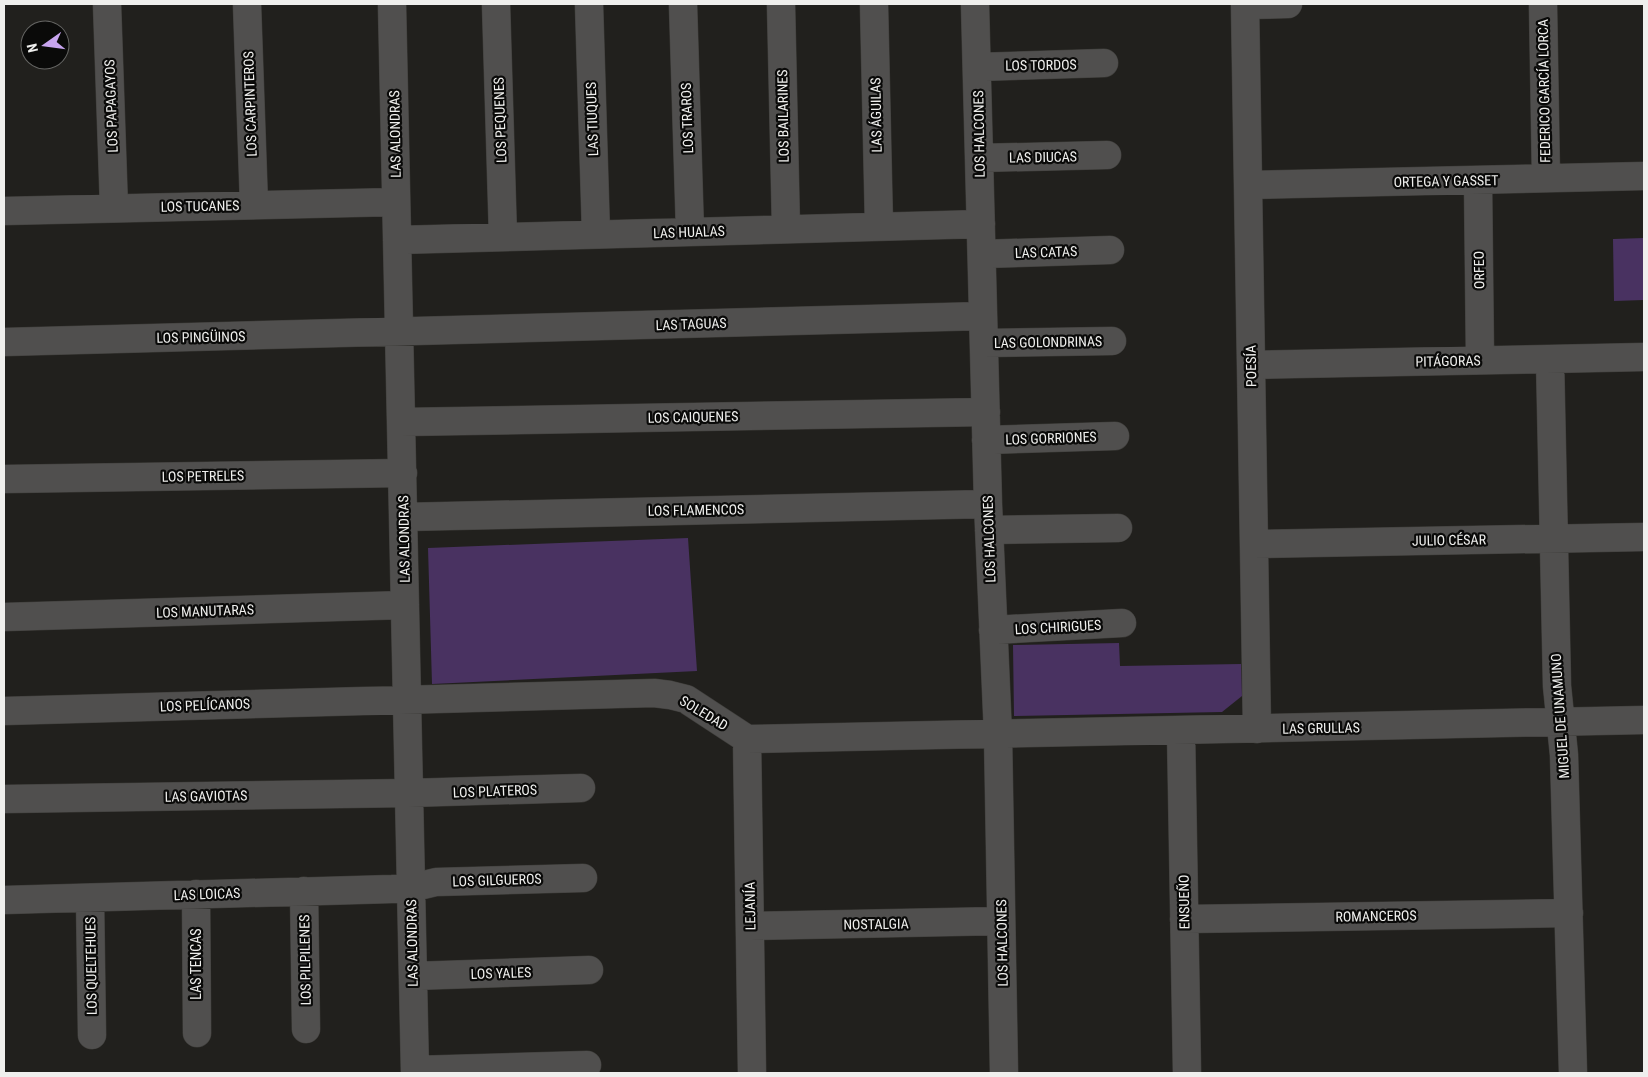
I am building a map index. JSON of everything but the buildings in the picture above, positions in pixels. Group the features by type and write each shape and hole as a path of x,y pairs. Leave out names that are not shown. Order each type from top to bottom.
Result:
{"street":[{"name":"LOS PAPAGAYOS","path":"107,4 114,208"},
{"name":"LOS CARPINTEROS","path":"247,4 254,205"},
{"name":"LAS ALONDRAS","path":"392,4 415,1071"},
{"name":"LOS PEQUENES","path":"496,4 503,237"},
{"name":"LAS TIUQUES","path":"589,4 596,234"},
{"name":"LOS TRAROS","path":"684,4 690,232"},
{"name":"LOS BAILARINES","path":"781,4 786,229"},
{"name":"LAS ÁGUILAS","path":"874,4 879,226"},
{"name":"LOS HALCONES","path":"976,4 986,440 998,735 1004,1073"},
{"path":"1245,4 1288,4"},
{"name":"POESÍA","path":"1245,4 1257,729"},
{"name":"FEDERICO GARCÍA LORCA","path":"1543,4 1546,178"},
{"name":"LOS TORDOS","path":"977,66 1104,63"},
{"name":"LAS DIUCAS","path":"979,158 1107,155"},
{"name":"ORTEGA Y GASSET","path":"1248,185 1644,176"},
{"name":"ORFEO","path":"1478,180 1480,360"},
{"name":"LOS TUCANES","path":"4,211 396,202"},
{"name":"LAS HUALAS","path":"397,240 981,224"},
{"name":"LAS CATAS","path":"982,254 1110,250"},
{"name":"LAS TAGUAS","path":"399,332 984,330"},
{"name":"LAS GOLONDRINAS","path":"984,330 1112,341"},
{"name":"LOS PINGÜINOS","path":"4,342 399,332"},
{"name":"PITÁGORAS","path":"1251,365 1644,357"},
{"name":"MIGUEL DE UNAMUNO","path":"1550,359 1557,686 1564,755 1573,1073"},
{"name":"LOS CAIQUENES","path":"401,422 986,412"},
{"name":"LOS GORRIONES","path":"986,440 1115,436"},
{"name":"LOS PETRELES","path":"4,479 402,472"},
{"name":"LOS FLAMENCOS","path":"404,516 988,504"},
{"path":"989,530 1118,528"},
{"name":"JULIO CÉSAR","path":"1254,544 1644,536"},
{"name":"LOS MANUTARAS","path":"4,617 405,605"},
{"name":"LOS CHIRIGUES","path":"993,630 1122,624"},
{"name":"SOLEDAD","path":"407,700 654,693 686,700 747,740"},
{"name":"LOS PELÍCANOS","path":"4,711 407,700"},
{"name":"LAS GRULLAS","path":"998,735 1644,720"},
{"name":"ENSUEÑO","path":"1180,730 1187,1073"},
{"path":"747,740 998,735"},
{"name":"LEJANÍA","path":"747,740 752,1073"},
{"name":"LOS PLATEROS","path":"409,793 581,788"},
{"name":"LAS GAVIOTAS","path":"4,799 409,793"},
{"name":"LOS GILGUEROS","path":"411,888 436,882 583,878"},
{"name":"LAS LOICAS","path":"4,900 411,888"},
{"name":"LOS PILPILENES","path":"304,891 306,1029"},
{"name":"LAS TENCAS","path":"196,894 197,1033"},
{"name":"LOS QUELTEHUES","path":"90,898 92,1035"},
{"name":"ROMANCEROS","path":"1184,919 1569,912"},
{"name":"NOSTALGIA","path":"750,926 1001,921"},
{"name":"LOS YALES","path":"413,976 589,970"},
{"path":"415,1071 587,1065"}],"shaded area":[{"path":"1644,238 1644,300 1614,301 1613,239"},
{"path":"688,538 697,671 432,684 428,548"},
{"path":"1119,643 1120,666 1241,664 1242,696 1222,712 1014,716 1013,645"}]}
